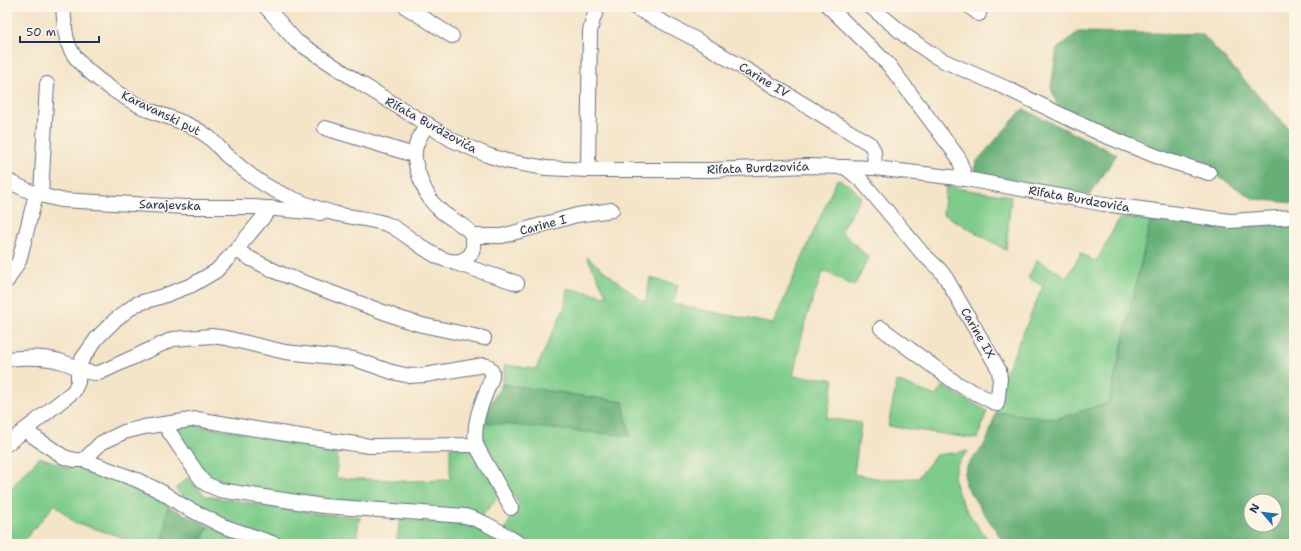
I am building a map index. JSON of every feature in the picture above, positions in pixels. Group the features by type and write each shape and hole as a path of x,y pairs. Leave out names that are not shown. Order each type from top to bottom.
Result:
{"street":[{"name":"Karavanski put","path":"63,7 69,47 76,58 90,72 127,99 149,110 190,126 208,136 225,153 260,183 316,208 336,214"},
{"name":"Rifata Burdzovića","path":"266,7 296,41 360,84 452,140 487,155 506,161 546,168 588,170 711,170 808,166 875,168 966,179 1104,204 1230,221 1294,216"},
{"path":"406,7 452,36"},
{"path":"588,170 590,31 598,7"},
{"name":"Carine IV","path":"634,7 695,40 870,144 874,151 875,168"},
{"path":"830,7 888,64 958,156 966,179"},
{"path":"871,7 906,36 933,56 944,62 1006,88 1101,134 1166,160 1209,173"},
{"path":"7,280 19,260 38,195 47,84"},
{"path":"428,124 418,141 414,155 421,180 430,200 469,231 473,236 474,243 469,257 455,263"},
{"path":"325,128 414,155"},
{"name":"Carine IX","path":"845,167 862,181 922,253 940,270 946,278 999,370 1000,379 997,404 956,383 880,328"},
{"name":"Sarajevska","path":"7,180 16,186 38,195 61,200 186,207 271,208 307,213 336,214"},
{"path":"7,444 74,391 78,382 78,370 82,359 97,338 115,320 136,304 164,296 192,285 216,271 236,250 271,208"},
{"name":"Carine I","path":"473,236 502,236 578,215 612,210"},
{"path":"336,214 389,225 439,258 517,283"},
{"path":"236,250 279,273 402,319 422,325 484,338"},
{"path":"7,359 41,357 64,362 78,370 89,373 99,373 173,339 212,336 284,352 354,359 392,372 410,376 425,375 484,365 488,366 492,372 492,377 476,423 474,435 476,445 511,508"},
{"path":"84,460 102,443 124,432 144,427 197,419 370,446 476,445"},
{"path":"164,424 201,480 206,484 220,490 323,506 465,516 476,518 520,544"},
{"path":"24,430 64,457 75,460 84,460 137,480 162,492 183,506 223,526 276,544"}],"green space":[{"path":"1078,32 1202,34 1294,134 1294,201 1292,203 1254,199 1192,160 1162,159 1058,108 1051,87 1057,49"},
{"path":"1023,109 1117,154 1089,196 977,176 974,169 977,161"},
{"path":"837,179 851,186 861,197 841,231 869,258 854,286 823,271 806,319 793,376 834,379 827,418 861,423 854,474 881,479 918,478 936,455 968,451 957,465 954,475 955,485 959,496 971,517 991,544 519,544 503,533 519,504 477,445 480,422 623,402 502,384 505,365 536,369 565,306 567,288 607,296 587,257 645,303 650,278 678,285 673,304 773,324"},
{"path":"946,187 1011,196 1006,250 943,214"},
{"path":"1119,219 1151,219 1109,403 1056,419 996,412 1002,382 1043,286 1028,278 1037,260 1067,277 1081,253 1096,262"},
{"path":"1151,219 1229,228 1280,223 1294,228 1294,540 1283,544 1005,544 965,485 965,471 969,463 980,451 986,441 996,412 1056,419 1109,403"},
{"path":"897,381 936,396 942,386 987,411 977,439 888,426"},
{"path":"502,384 623,402 630,436 480,422"},
{"path":"180,423 327,445 338,450 336,478 412,481 450,480 450,447 470,446 501,493 482,516 322,503 236,489 204,479 175,429"},
{"path":"40,457 68,468 85,467 135,484 151,493 168,506 163,544 121,544 122,537 73,522 55,504 21,544 7,544 7,493"},
{"path":"187,478 206,496 321,514 360,517 355,544 283,544 205,516 175,489"},
{"path":"168,506 208,526 200,544 163,544"},
{"path":"400,519 472,526 503,544 396,544"},
{"path":"208,526 261,544 200,544"}]}
